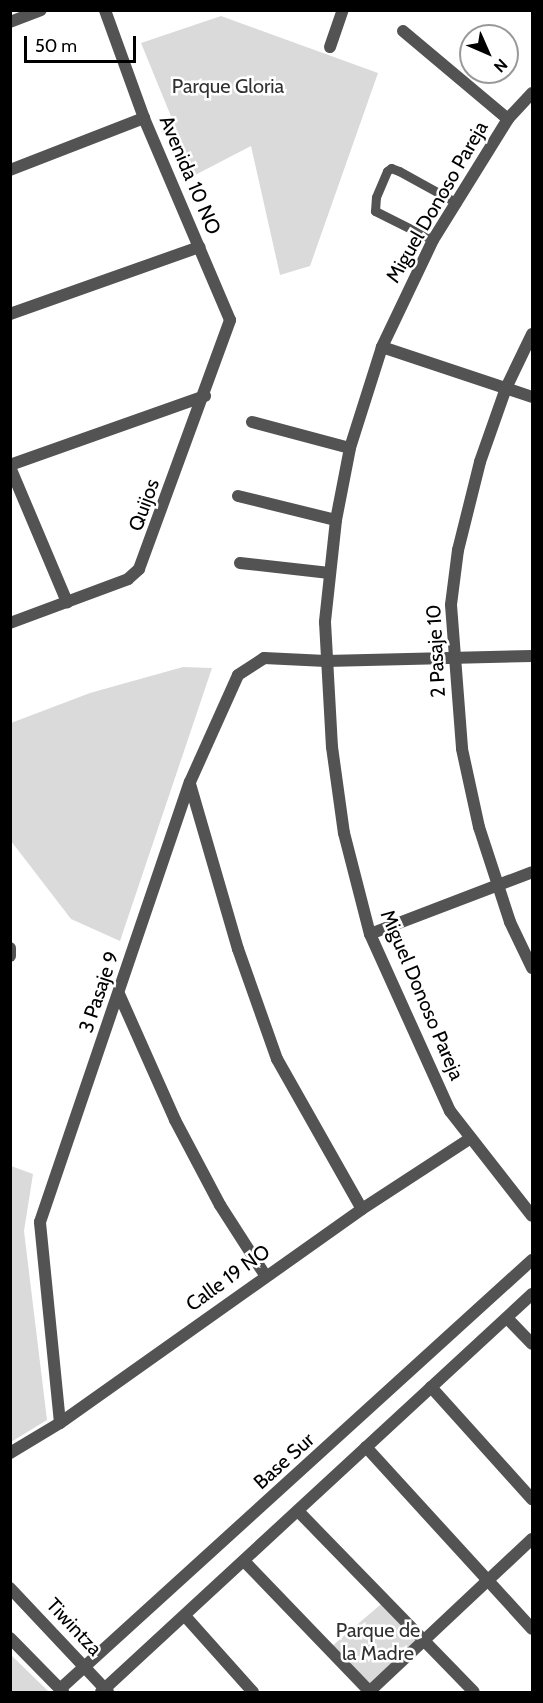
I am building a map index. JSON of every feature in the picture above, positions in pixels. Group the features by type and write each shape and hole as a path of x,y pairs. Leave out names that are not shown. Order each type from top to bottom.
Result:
{"street":[{"path":"10,22 41,10"},
{"name":"Avenida 10 NO","path":"105,10 144,118 230,320"},
{"path":"330,47 343,10"},
{"path":"403,32 508,119"},
{"name":"Miguel Donoso Pareja","path":"532,93 508,119 433,240 382,347 350,448 336,520 329,573 326,661 332,747 344,833 370,934 450,1111 532,1216"},
{"path":"10,170 144,118"},
{"path":"10,314 199,247"},
{"name":"Quijos","path":"10,623 128,579 139,569 205,396 230,320"},
{"name":"2 Pasaje 10","path":"532,334 506,388 480,462 458,550 451,605 462,749 496,885 532,968"},
{"path":"382,347 532,397"},
{"path":"67,602 10,466 205,396"},
{"path":"252,422 350,448"},
{"path":"238,496 336,520"},
{"path":"240,563 329,573"},
{"name":"3 Pasaje 9","path":"60,1423 40,1222 190,782 238,675 264,658 326,661 532,656"},
{"path":"190,782 235,939 277,1059 362,1209"},
{"path":"370,934 532,872"},
{"path":"119,994 175,1120 220,1205 266,1275"},
{"name":"Calle 19 NO","path":"10,1452 60,1423 266,1275 471,1138"},
{"name":"Base Sur","path":"62,1691 532,1260"},
{"path":"105,1691 532,1294"},
{"path":"507,1318 532,1344"},
{"path":"431,1387 532,1499"},
{"path":"366,1447 532,1629"},
{"path":"298,1511 474,1692"},
{"path":"243,1561 370,1692 532,1539"},
{"name":"Tiwintza","path":"10,1588 86,1667 105,1691"},
{"path":"184,1616 253,1692"},
{"path":"10,1638 62,1691"}],"lane":[{"path":"433,240 375,211 376,197 387,171 391,168 399,171 457,202"}],"green space":[{"name":"Parque Gloria","path":"221,16 378,73 310,266 280,275 251,146 195,175 141,43"},
{"path":"183,667 212,668 120,941 71,919 11,841 11,723 90,693"},
{"path":"11,1166 33,1174 24,1231 47,1420 11,1442"},
{"name":"Parque de la Madre","path":"387,1599 420,1638 366,1688 331,1647"},
{"path":"11,1655 49,1692 11,1692"}]}
